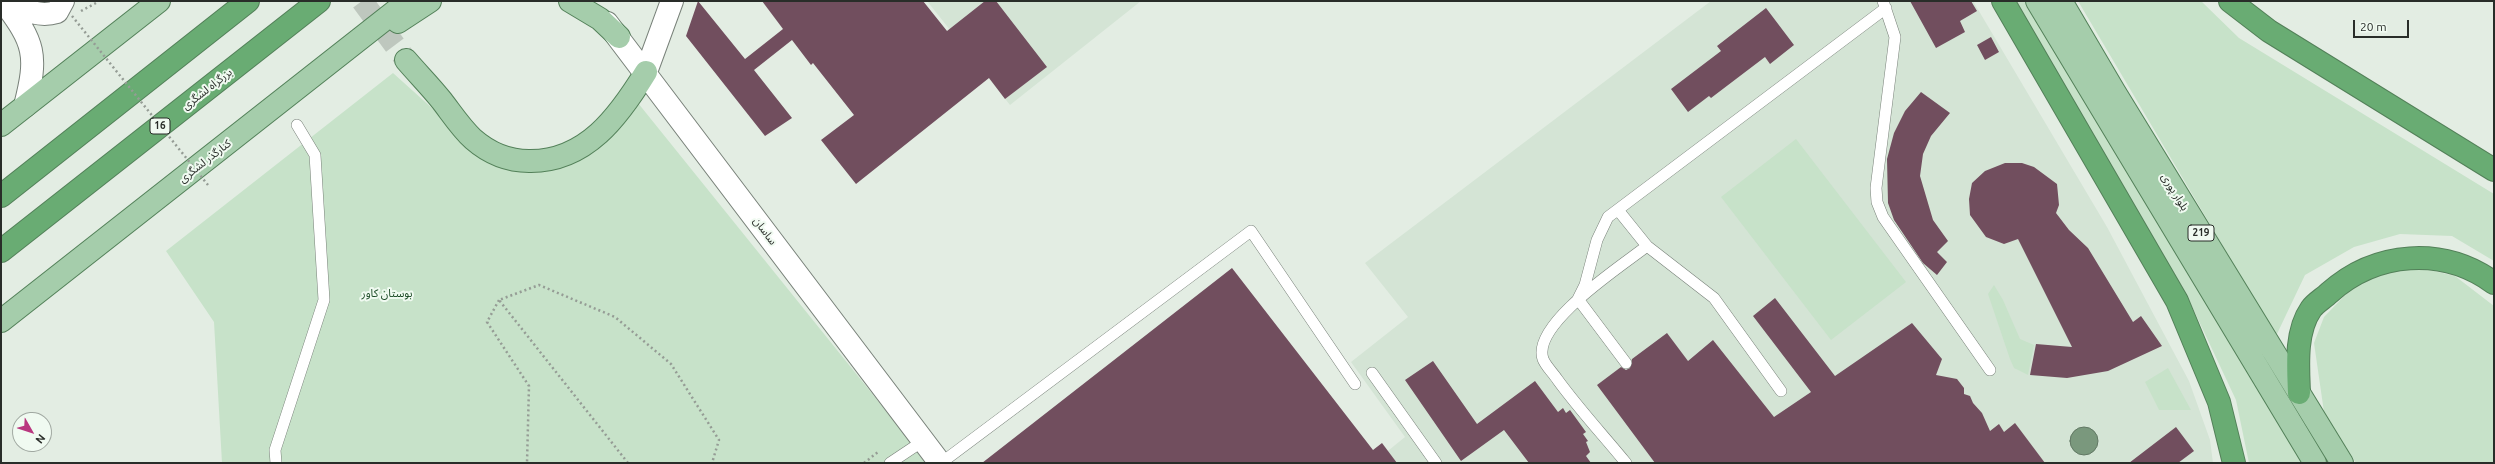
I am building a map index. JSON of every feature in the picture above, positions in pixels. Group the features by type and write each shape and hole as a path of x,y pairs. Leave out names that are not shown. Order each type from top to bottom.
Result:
{"highway":[{"path":"1,196 248,1"},
{"name":"بزرگراه لشگری","path":"1,251 319,1"},
{"path":"2003,1 2177,301 2219,402 2234,463"},
{"path":"2230,1 2281,39 2494,170"},
{"path":"2299,393 2299,358 2302,332 2311,309 2335,288 2355,274 2378,263 2401,258 2428,257 2450,260 2467,266 2494,283"}],"main road":[{"path":"1,126 159,1"},
{"name":"کنارگذر لشگری","path":"1,321 408,1"},
{"path":"373,29 387,29 430,1"},
{"path":"570,1 600,19 619,36"},
{"name":"بلوار پوری","path":"2037,1 2315,463"},
{"name":"بلوار پوری","path":"2061,1 2342,463"},
{"path":"406,60 473,139 502,157 520,161 543,161 558,158 589,142 608,125 630,98 646,72"}],"street":[{"path":"5,1 35,14 47,15 67,9"},
{"path":"5,1 21,24 31,45 32,77 25,106"},
{"name":"ساسان","path":"588,1 619,36 941,463"},
{"path":"646,72 672,1"}],"lane":[{"path":"1578,299 1585,285 1597,240 1608,217 1885,5 1895,37 1876,188 1877,202 1883,218 1990,370"},
{"path":"276,463 275,450 324,300 316,155 297,125"},
{"path":"1618,210 1647,246 1714,298 1781,391"},
{"path":"941,463 1251,231 1355,384"},
{"path":"1626,463 1567,394 1543,359 1542,342 1551,328 1578,299 1647,246"},
{"path":"1578,299 1626,363"},
{"path":"1372,373 1436,463"},
{"path":"890,463 923,441"}],"path":[{"path":"96,3 67,9 208,185"},
{"path":"527,463 529,386 487,322 499,300 538,285 615,318 671,364 719,440 712,463"},
{"path":"499,300 628,463"}],"shaded area":[{"path":"927,1 1141,1 1010,105"},
{"path":"1711,1 1973,1 2107,227 2189,381 2210,440 2213,463 1373,463 1405,437 1351,362 1408,317 1365,263"},
{"path":"2084,427 2090,428 2094,431 2097,435 2097,447 2094,451 2090,454 2084,455 2078,454 2074,451 2071,447 2070,441 2071,435 2074,431 2078,428"}],"green space":[{"path":"2016,1 2029,1 2310,463 2249,463 2236,400 2189,300"},
{"path":"2078,1 2201,1 2239,38 2494,194 2494,261 2452,236 2400,234 2354,247 2305,275 2276,336"},
{"name":"بوستان کاور","path":"393,73 463,136 528,169 638,103 928,463 222,463 214,322 166,251"},
{"path":"1796,139 1906,282 1831,340 1721,197"},
{"path":"2421,268 2455,276 2494,306 2493,463 2356,463 2324,412 2314,343 2324,317 2351,289 2387,270"},
{"path":"1994,285 2003,300 2020,339 2034,345 2028,375 2014,368 2010,359 1988,294"},
{"path":"2168,368 2191,410 2159,410 2145,382"}],"building":[{"path":"698,1 745,59 783,29 762,1 923,1 947,31 985,1 996,1 1047,67 1005,99 989,78 856,184 821,140 854,115 813,63 811,65 792,40 754,70 792,118 765,136 686,36"},
{"path":"1910,1 1971,1 1977,11 1960,21 1965,32 1936,48"},
{"path":"1766,8 1794,45 1770,64 1765,57 1711,98 1709,96 1688,112 1671,89 1721,51 1717,46"},
{"path":"1991,37 1999,52 1985,60 1977,45"},
{"path":"1921,92 1950,113 1931,136 1923,154 1920,176 1933,220 1948,241 1937,252 1947,262 1937,275 1923,263 1894,220 1888,203 1887,159 1894,133 1905,111"},
{"path":"2005,163 2022,163 2034,167 2057,184 2059,205 2056,213 2069,230 2088,248 2133,322 2141,316 2162,346 2108,371 2067,378 2030,375 2036,344 2072,347 2018,239 2004,244 1986,237 1970,215 1969,199 1972,183 1985,171"},
{"path":"1232,268 1373,450 1382,443 1397,463 982,463"},
{"path":"1775,298 1835,376 1912,323 1942,359 1936,375 1957,379 1964,388 1964,394 1970,396 1973,403 1982,413 1990,431 1999,424 2004,432 2015,423 2045,463 1655,463 1597,385 1621,367 1626,370 1630,368 1632,359 1667,333 1688,361 1713,340 1774,417 1811,392 1753,316"},
{"path":"1433,361 1477,424 1535,381 1558,412 1563,408 1566,413 1570,410 1586,432 1583,434 1588,441 1586,442 1590,452 1586,456 1591,463 1529,463 1504,430 1461,461 1405,380"},
{"path":"2176,427 2194,451 2178,463 2129,463"}],"tunnel":[{"path":"362,1 406,60"}]}
